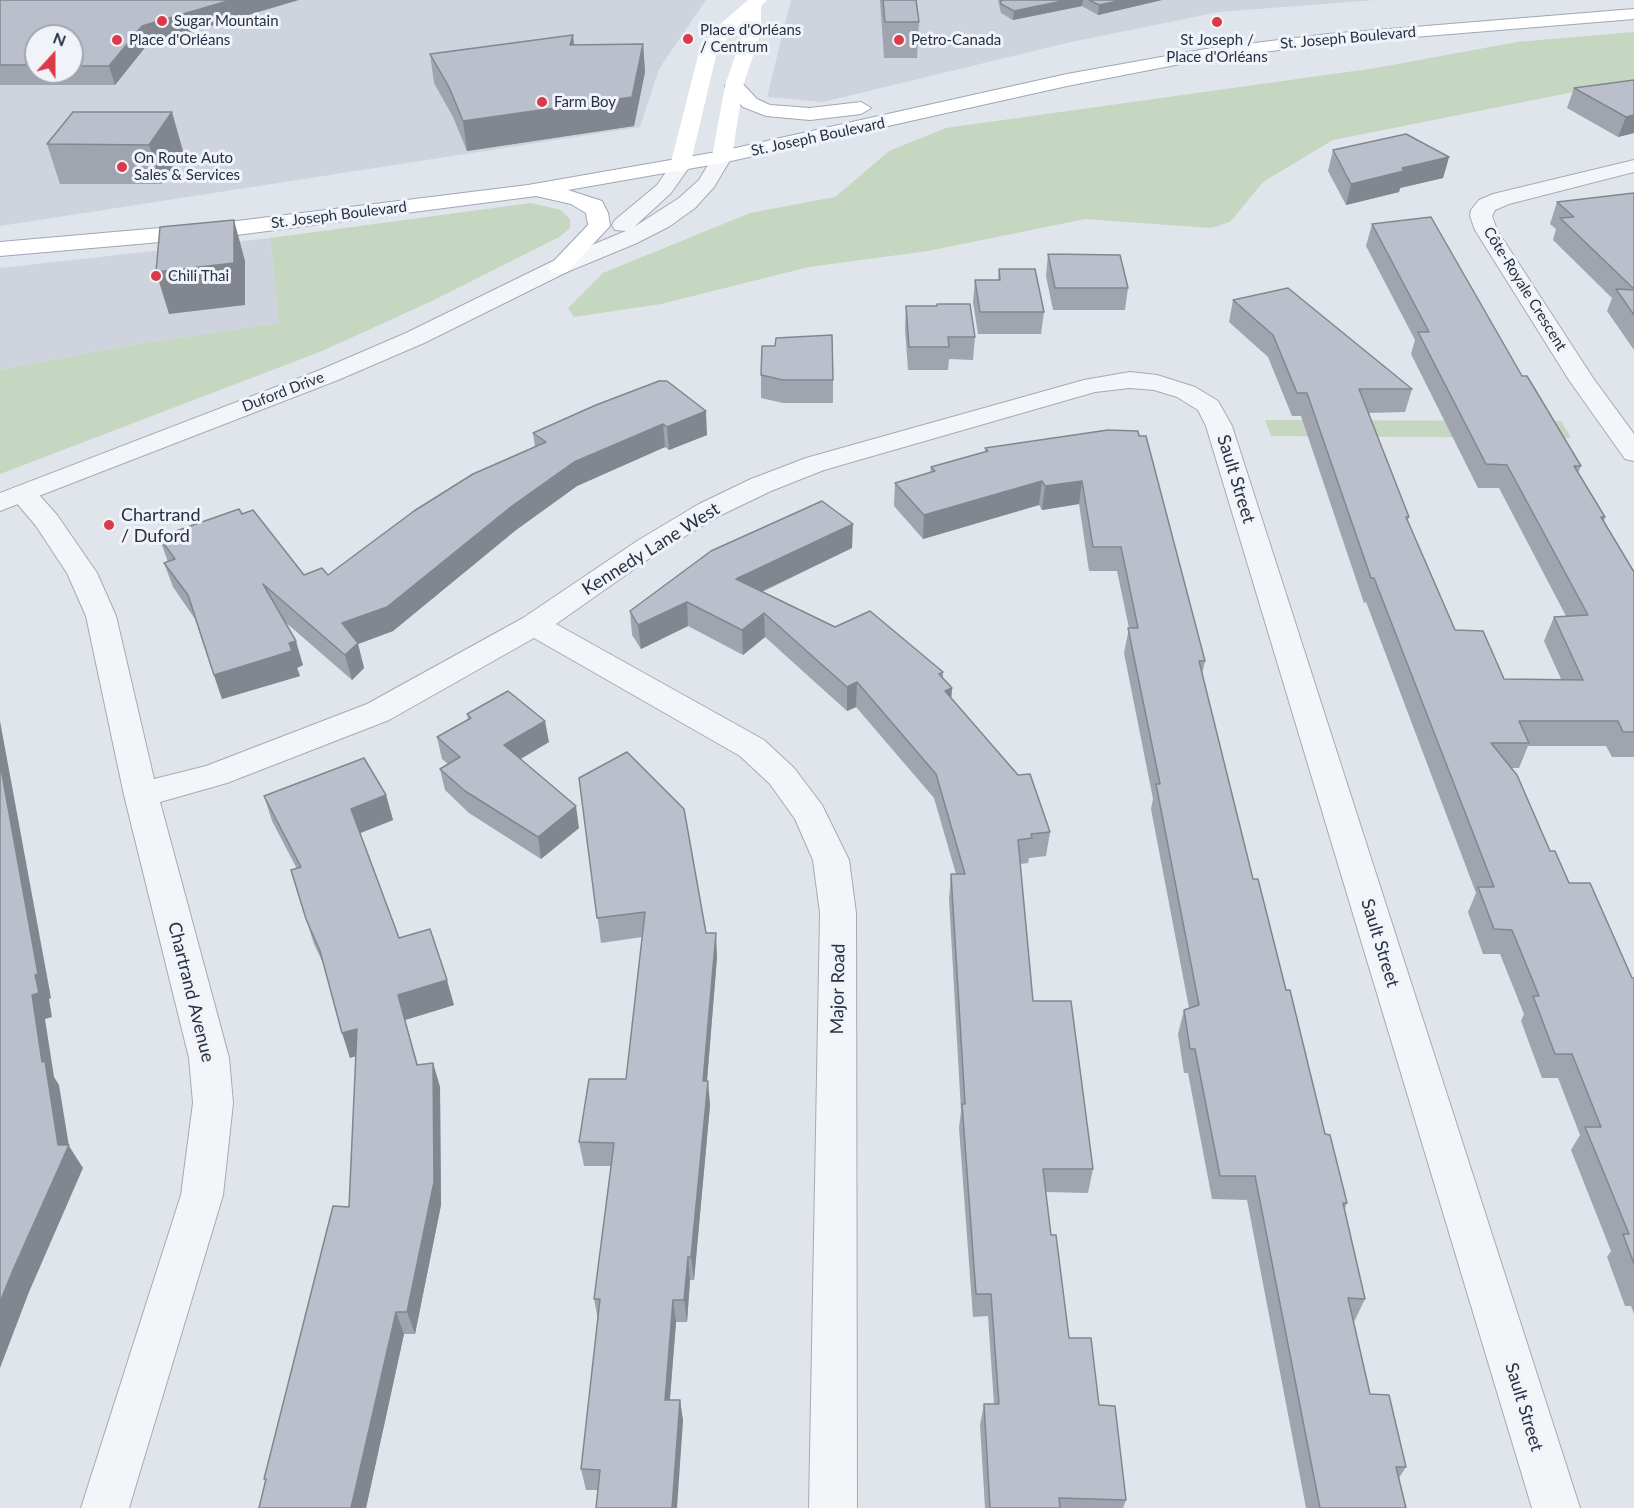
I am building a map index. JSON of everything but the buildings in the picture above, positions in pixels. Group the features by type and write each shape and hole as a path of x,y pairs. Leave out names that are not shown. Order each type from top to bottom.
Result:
{"main road":[{"path":"1445,12 1626,0"},
{"path":"722,157 742,131 734,87 752,32 755,4"},
{"path":"680,166 688,141 707,56 723,31 755,4"},
{"path":"1466,10 1486,26"},
{"name":"St. Joseph Boulevard","path":"0,249 229,229 528,191 680,166 1067,80 1206,54 1328,39 1634,14"},
{"name":"St. Joseph Boulevard","path":"664,145 861,108 994,77"},
{"path":"734,87 750,103 766,110 810,114 861,108"},
{"name":"St. Joseph Boulevard","path":"0,243 165,217 449,180"},
{"path":"528,191 576,198 594,206 597,213 599,226 559,267"}],"street":[{"name":"Duford Drive","path":"11,498 329,375 415,338 559,267 629,238 662,221 687,203 707,183 722,157"},
{"name":"Duford Drive","path":"559,267 648,206 664,189 680,166"},
{"name":"Côte-Royale Crescent","path":"1603,409 1486,230 1481,216 1482,210 1501,199 1634,166"},
{"name":"Kennedy Lane West","path":"141,795 215,775 378,712 534,625 647,547 709,510 761,485 815,464 1093,385 1130,380 1157,383 1186,392"},
{"name":"Sault Street","path":"1186,392 1209,406 1219,426 1556,1508"},
{"path":"1603,409 1634,409"},
{"path":"1603,409 1634,453"},
{"name":"Chartrand Avenue","path":"11,498 47,521 82,573 101,616 141,795 209,1058 213,1103 202,1196 167,1316 105,1508"},
{"name":"Major Road","path":"534,625 699,716 752,748 782,776 810,814 831,860 838,913 833,1508"}],"shaded area":[{"path":"0,0 706,0 659,69 640,127 0,226"},
{"path":"791,0 1375,0 1219,12 1071,42 823,102 767,97"},
{"path":"270,238 279,323 131,345 0,370 0,268"}],"green space":[{"path":"1634,32 1634,80 1333,140 1263,182 1230,222 1211,228 1085,219 928,251 809,267 661,304 574,317 568,308 603,273 750,213 835,197 889,151 946,128 1376,68 1517,42"},
{"path":"531,203 561,210 570,219 570,228 559,237 434,300 322,351 0,474 0,370 131,345 279,323 270,238"},
{"path":"1265,420 1561,421 1571,438 1271,436"}],"place":[{"name":"Sugar Mountain","path":"162,21"},
{"name":"St Joseph / Place d'Orléans","path":"1217,22"},
{"name":"Place d'Orléans / Centrum","path":"688,39"},
{"name":"Place d'Orléans","path":"117,40"},
{"name":"Petro-Canada","path":"899,40"},
{"name":"Farm Boy","path":"542,102"},
{"name":"On Route Auto Sales & Services","path":"122,167"},
{"name":"Chili Thai","path":"156,276"},
{"name":"Chartrand / Duford","path":"109,525"}]}
